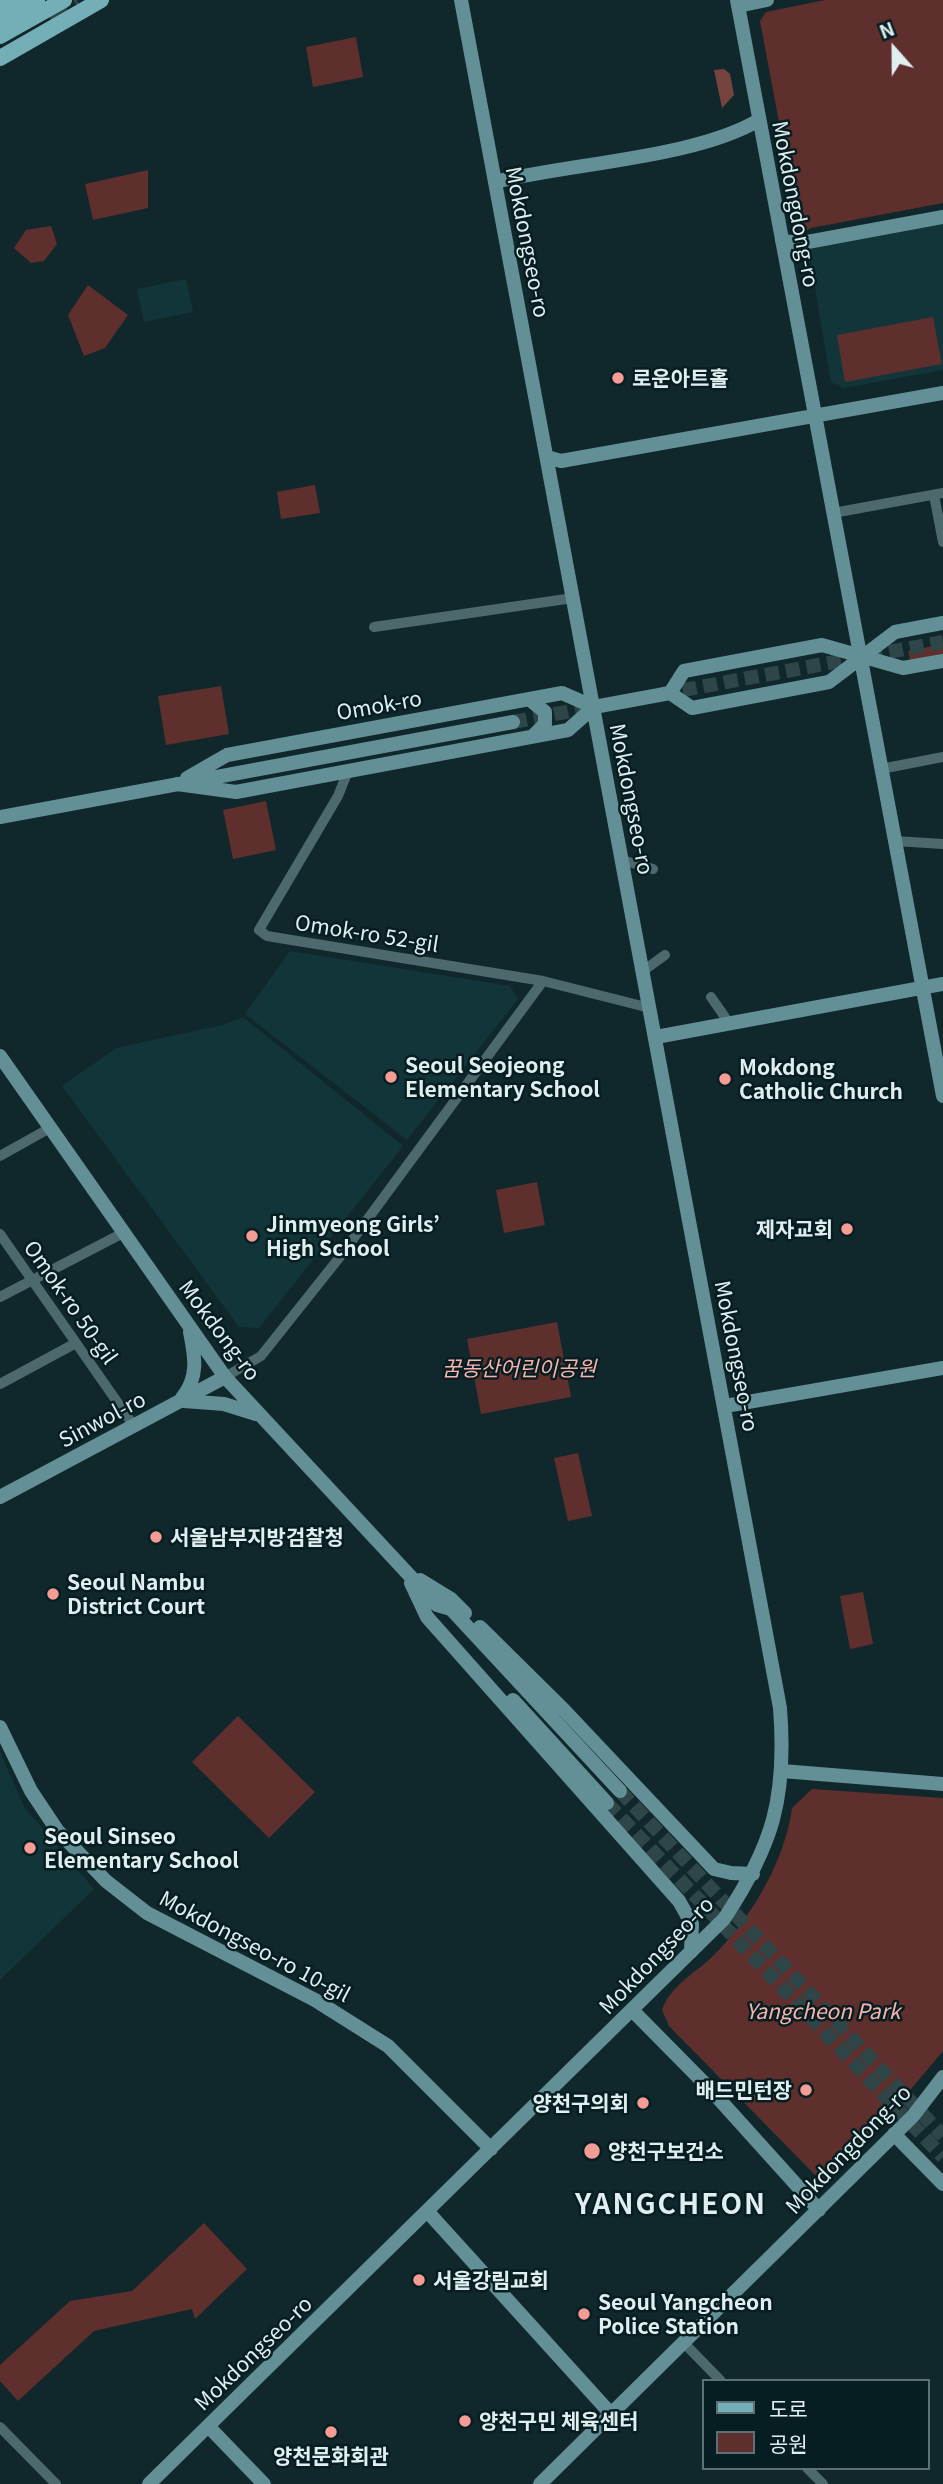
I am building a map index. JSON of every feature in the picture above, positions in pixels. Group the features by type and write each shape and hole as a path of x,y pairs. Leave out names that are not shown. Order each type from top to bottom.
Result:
{"main road":[{"path":"0,7 13,0"},
{"path":"0,21 37,0"},
{"path":"0,36 64,0"},
{"path":"0,58 101,0"},
{"name":"Mokdongseo-ro","path":"149,2484 724,1919 753,1874 772,1825 782,1771 780,1708 461,0"},
{"path":"737,3 767,0"},
{"name":"Mokdongdong-ro","path":"737,3 943,1096"},
{"path":"495,182 674,148 741,131 759,120"},
{"path":"782,241 802,243 943,217"},
{"path":"547,457 561,461 943,393"},
{"path":"594,707 670,693 692,708 829,682 895,632 943,623"},
{"path":"670,693 684,671 822,645 903,668 943,661"},
{"name":"Omok-ro","path":"562,693 594,707 568,730 236,792 177,784 227,755 529,699 562,693"},
{"path":"529,699 541,706 546,720 541,731 531,737"},
{"name":"Omok-ro","path":"0,817 513,722"},
{"path":"656,1037 943,984"},
{"name":"Mokdong-ro","path":"0,1056 225,1377 437,1605 451,1609 620,1791"},
{"path":"189,1327 195,1355 194,1378 179,1401 224,1404 262,1416"},
{"path":"725,1406 943,1368"},
{"name":"Sinwol-ro","path":"0,1497 225,1377"},
{"path":"404,1570 452,1599 564,1710 714,1868 731,1873 753,1874"},
{"path":"404,1570 427,1617 679,1901 692,1924 691,1952"},
{"name":"Mokdong-ro","path":"437,1605 439,1620 607,1803"},
{"name":"Mokdongseo-ro 10-gil","path":"0,1727 31,1791 57,1830 106,1881 147,1913 316,2000 388,2046 491,2148"},
{"path":"782,1771 943,1784"},
{"path":"632,2010 709,2088 819,2210"},
{"name":"Mokdongdong-ro","path":"540,2484 941,2087"},
{"path":"894,2134 943,2184"},
{"path":"427,2211 611,2414"},
{"path":"208,2426 264,2484"}],"street":[{"path":"833,513 938,494 943,542"},
{"path":"374,627 573,598"},
{"path":"881,769 943,757"},
{"name":"Omok-ro 52-gil","path":"348,771 332,808 258,930 267,936 543,981 650,1008"},
{"path":"895,841 943,844"},
{"path":"622,860 653,869"},
{"path":"643,971 665,955"},
{"path":"225,1377 261,1356 339,1258 543,981"},
{"path":"711,997 729,1023"},
{"path":"0,1156 50,1128"},
{"path":"0,1297 123,1233"},
{"name":"Omok-ro 50-gil","path":"0,1234 134,1426"},
{"path":"0,1384 76,1343"},
{"path":"684,2343 719,2379"},
{"path":"0,2427 56,2484"},
{"path":"809,2470 823,2484"}],"shaded area":[{"path":"724,69 730,74 734,95 722,108 714,70"},
{"path":"943,223 943,370 844,388 831,382 808,248"},
{"path":"186,279 193,312 144,322 137,289"},
{"name":"Seoul Seojeong Elementary School","path":"290,951 510,986 518,999 407,1140 245,1014"},
{"name":"Jinmyeong Girls’ High School","path":"243,1017 403,1146 259,1328 239,1327 62,1086 116,1048 222,1025"},
{"name":"Seoul Sinseo Elementary School","path":"0,1752 25,1808 94,1889 0,1980"}],"green space":[{"path":"825,0 943,0 943,203 811,228 800,234 760,21 766,12"},
{"path":"356,37 363,77 313,87 306,47"},
{"path":"148,170 148,208 93,220 85,184"},
{"path":"51,226 57,244 44,261 31,263 14,248 26,230"},
{"path":"88,285 128,315 105,348 84,356 68,315"},
{"path":"933,317 942,364 845,382 837,335"},
{"path":"315,485 320,513 281,519 277,492"},
{"path":"943,644 943,659 911,665 908,651"},
{"path":"221,686 229,734 166,745 158,696"},
{"path":"266,801 276,850 233,859 223,810"},
{"path":"537,1182 545,1225 504,1233 496,1190"},
{"name":"꿈동산어린이공원","path":"557,1322 571,1397 481,1414 467,1339"},
{"path":"578,1453 592,1516 568,1521 554,1458"},
{"path":"863,1592 873,1644 850,1649 840,1596"},
{"path":"238,1716 315,1792 269,1838 192,1762"},
{"name":"Yangcheon Park","path":"812,1789 943,1798 943,2051 885,2120 828,2179 816,2176 669,2026 662,2010 671,1993 716,1953 742,1922 775,1867 792,1808"},
{"path":"204,2223 247,2269 195,2319 192,2309 94,2331 18,2401 0,2381 0,2365 70,2301 132,2291"}],"tunnel":[{"path":"49,16 77,0"},
{"path":"662,694 943,642"},
{"path":"513,722 597,706"},
{"path":"620,1791 943,2136"},
{"path":"607,1803 943,2157"}],"place":[{"name":"로운아트홀","path":"618,378"},
{"name":"Seoul Seojeong Elementary School","path":"391,1077"},
{"name":"Mokdong Catholic Church","path":"725,1079"},
{"name":"제자교회","path":"847,1229"},
{"name":"Jinmyeong Girls’ High School","path":"252,1236"},
{"name":"서울남부지방검찰청","path":"156,1537"},
{"name":"Seoul Nambu District Court","path":"53,1594"},
{"name":"Seoul Sinseo Elementary School","path":"30,1848"},
{"name":"배드민턴장","path":"806,2090"},
{"name":"양천구의회","path":"643,2103"},
{"name":"양천구보건소","path":"592,2151"},
{"name":"서울강림교회","path":"419,2280"},
{"name":"Seoul Yangcheon Police Station","path":"584,2314"},
{"name":"양천구민 체육센터","path":"465,2421"},
{"name":"양천문화회관","path":"331,2432"}],"district":[{"name":"YANGCHEON","path":"671,2203"}]}
